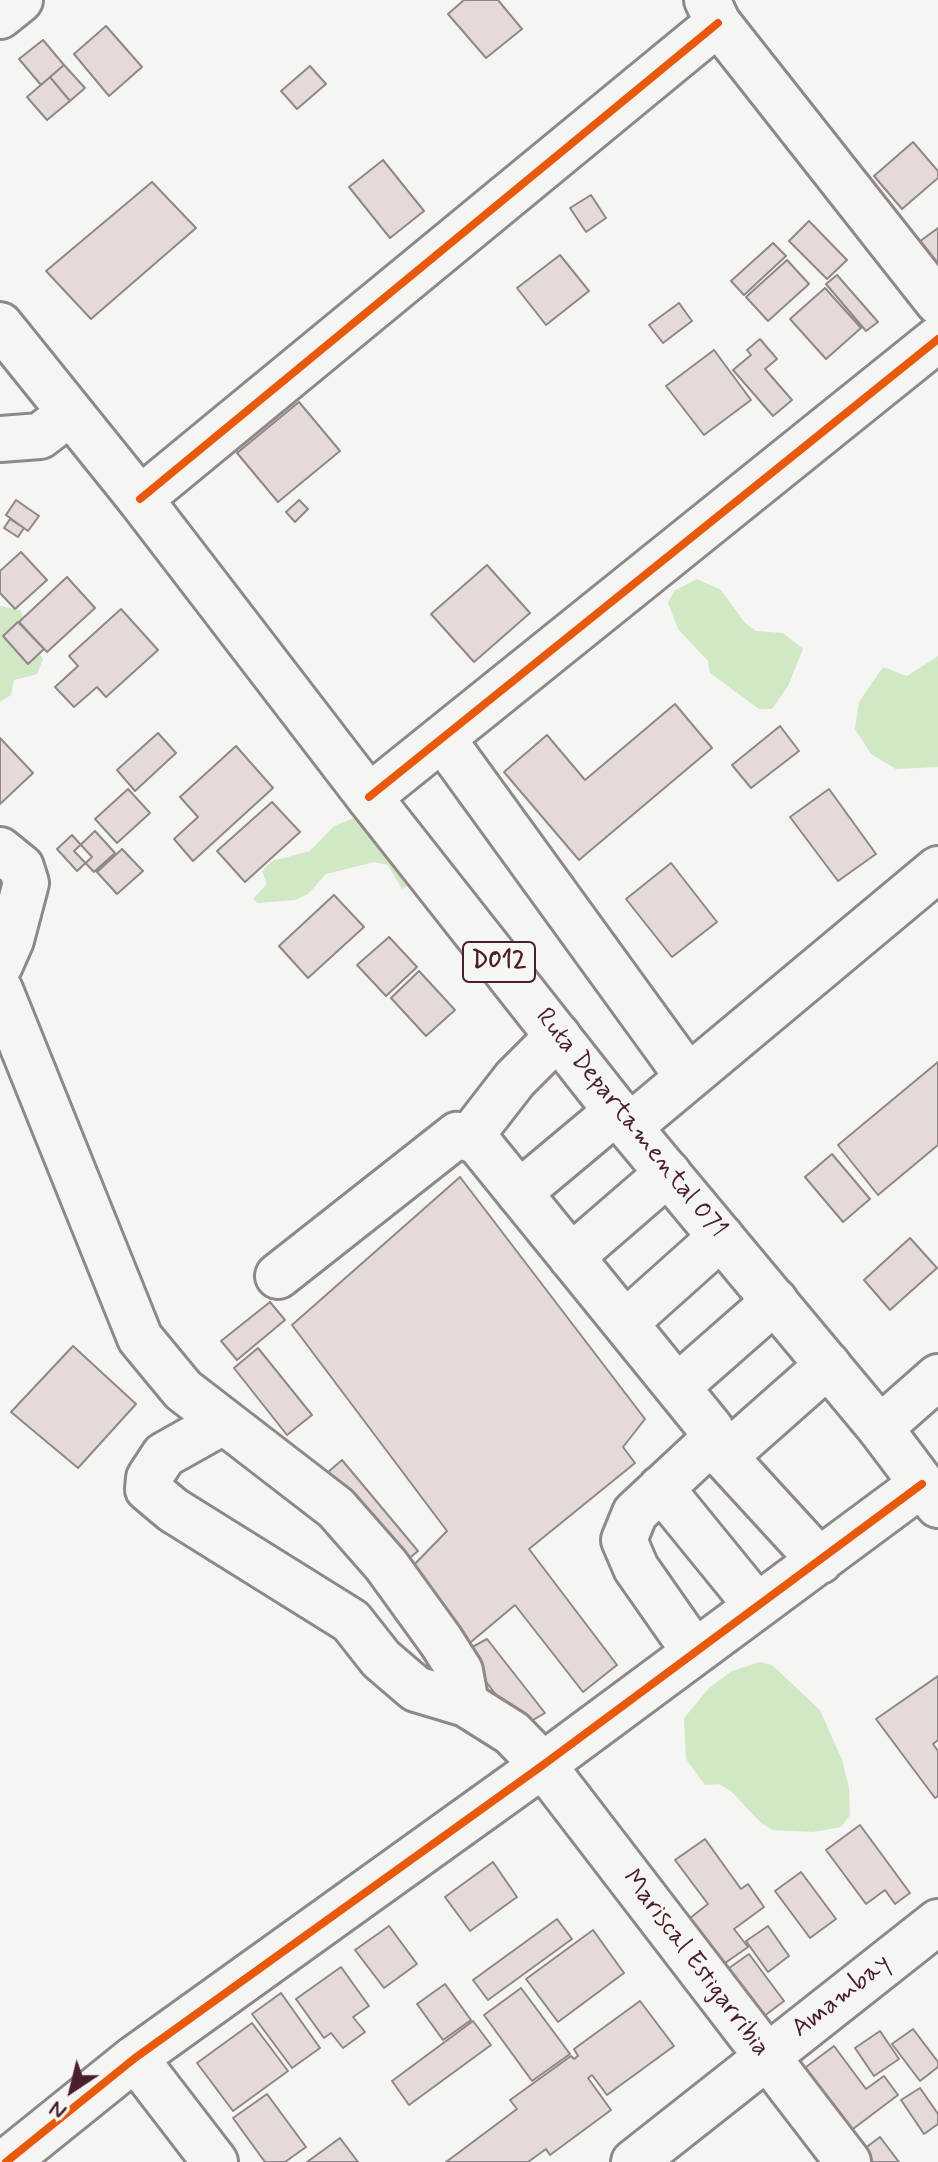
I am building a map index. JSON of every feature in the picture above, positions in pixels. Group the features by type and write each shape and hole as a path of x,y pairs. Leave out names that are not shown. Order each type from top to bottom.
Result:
{"street":[{"path":"0,16 20,0"},
{"path":"140,499 712,11 938,302"},
{"name":"Ruta Departamental 071","path":"0,325 140,499 369,797 623,1119 880,1428 930,1494"},
{"path":"369,797 938,339"},
{"path":"0,439 40,436 70,413"},
{"path":"442,738 688,1077"},
{"path":"0,850 21,867 26,883 11,940 0,965"},
{"path":"519,1193 688,1077 938,869"},
{"path":"0,990 140,1338 183,1390 221,1423 336,1508 386,1565 460,1671 466,1704"},
{"path":"470,1137 515,1079 558,1036"},
{"path":"278,1276 457,1135 470,1137 478,1142 711,1429 717,1450 820,1561"},
{"path":"571,1257 668,1173"},
{"path":"625,1323 721,1237"},
{"path":"677,1387 775,1301"},
{"path":"694,1651 636,1568 624,1540 635,1513 661,1488 717,1450 828,1365"},
{"path":"880,1428 938,1377"},
{"name":"Mariscal Estigarribia","path":"221,1423 164,1455 149,1478 148,1489 173,1510 351,1621 381,1659 416,1689 466,1704 512,1733 543,1765 848,2162"},
{"path":"661,1488 757,1606"},
{"path":"6,2162 135,2058 543,1765 694,1651 820,1561 930,1494"},
{"name":"Amambay","path":"634,2162 938,1922"},
{"path":"135,2058 215,2162"}],"green space":[{"path":"697,579 721,590 745,623 756,631 783,633 803,649 788,686 772,709 759,709 710,673 708,661 678,629 668,603 674,591"},
{"path":"0,606 20,610 30,631 30,639 43,659 37,674 14,680 11,695 0,702"},
{"path":"938,656 938,767 896,769 871,754 855,729 859,702 883,667 907,676"},
{"path":"354,818 378,830 419,875 408,886 402,889 388,865 374,862 326,874 308,894 295,900 258,903 253,899 267,884 262,871 272,861 310,851 334,826"},
{"path":"760,1662 772,1665 820,1710 842,1760 849,1788 850,1815 841,1827 813,1832 773,1830 761,1823 731,1791 719,1784 705,1785 686,1759 684,1718 710,1687 732,1671"}],"building":[{"path":"464,0 498,0 522,29 486,58 448,14"},
{"path":"106,26 142,67 109,96 74,54"},
{"path":"43,40 64,65 41,85 19,59"},
{"path":"64,65 85,88 70,101 50,77"},
{"path":"310,66 326,84 297,109 281,91"},
{"path":"50,77 70,101 47,120 27,97"},
{"path":"913,142 938,171 938,178 902,209 874,176"},
{"path":"383,160 424,211 390,238 349,187"},
{"path":"152,182 196,228 91,319 46,271"},
{"path":"591,195 606,218 586,232 570,208"},
{"path":"809,221 847,260 827,279 789,241"},
{"path":"938,228 938,279 912,247"},
{"path":"773,243 786,256 744,295 731,281"},
{"path":"560,255 589,291 546,325 517,288"},
{"path":"787,260 809,284 768,321 746,297"},
{"path":"837,275 878,322 866,331 826,284"},
{"path":"825,288 861,328 826,359 790,319"},
{"path":"679,303 692,321 663,343 649,325"},
{"path":"760,339 777,359 765,369 792,400 773,416 733,370 751,355 747,350"},
{"path":"714,350 751,400 704,435 666,386"},
{"path":"299,402 340,451 278,502 237,453"},
{"path":"16,500 39,516 28,531 6,515"},
{"path":"299,500 308,509 295,522 286,512"},
{"path":"10,519 24,528 18,537 4,528"},
{"path":"21,552 47,580 15,609 0,593 0,571"},
{"path":"487,565 530,613 474,662 431,614"},
{"path":"67,577 95,608 47,652 19,622"},
{"path":"121,609 158,650 106,697 97,687 74,707 55,687 78,666 69,656"},
{"path":"18,622 44,649 28,664 3,636"},
{"path":"675,704 712,748 579,860 504,772 547,735 585,780"},
{"path":"780,726 799,751 751,788 732,765"},
{"path":"158,733 176,753 135,791 117,770"},
{"path":"0,738 33,773 0,804"},
{"path":"236,746 273,788 193,861 174,839 198,817 180,797"},
{"path":"128,789 150,813 117,843 95,819"},
{"path":"829,789 876,854 838,881 790,817"},
{"path":"272,802 300,832 245,882 217,851"},
{"path":"95,831 115,853 94,872 74,851"},
{"path":"72,835 92,857 77,871 57,849"},
{"path":"122,849 143,871 117,894 97,872"},
{"path":"671,863 717,922 672,957 626,899"},
{"path":"334,895 364,927 308,978 279,946"},
{"path":"389,937 417,967 386,996 357,965"},
{"path":"419,971 455,1010 426,1036 391,998"},
{"path":"938,1062 938,1145 878,1195 838,1145"},
{"path":"832,1154 870,1199 843,1222 805,1177"},
{"path":"460,1177 645,1419 623,1447 635,1463 529,1549 617,1665 583,1692 515,1605 465,1647 406,1573 447,1531 292,1325"},
{"path":"910,1238 937,1268 890,1310 864,1280"},
{"path":"270,1302 285,1320 237,1360 221,1341"},
{"path":"73,1346 136,1404 78,1468 11,1412"},
{"path":"258,1348 312,1415 287,1435 234,1368"},
{"path":"342,1460 418,1551 395,1570 320,1479"},
{"path":"487,1639 545,1713 521,1727 463,1652"},
{"path":"938,1676 938,1740 933,1744 938,1751 938,1796 935,1798 876,1719"},
{"path":"860,1825 910,1893 895,1904 885,1890 866,1904 826,1850"},
{"path":"705,1839 741,1889 748,1884 764,1907 734,1929 748,1947 718,1968 685,1922 708,1904 675,1860"},
{"path":"493,1862 517,1897 470,1931 445,1897"},
{"path":"801,1872 836,1919 810,1938 775,1891"},
{"path":"557,1919 572,1939 488,2000 473,1980"},
{"path":"389,1926 417,1964 384,1988 355,1950"},
{"path":"768,1926 789,1956 768,1972 746,1941"},
{"path":"593,1930 624,1973 558,2022 526,1979"},
{"path":"749,1954 784,2001 751,2026 715,1978"},
{"path":"341,1967 369,2006 353,2017 365,2032 343,2048 331,2033 324,2038 296,1999"},
{"path":"445,1984 471,2020 443,2040 417,2004"},
{"path":"521,1988 570,2054 532,2081 484,2015"},
{"path":"281,1993 320,2048 292,2068 252,2014"},
{"path":"640,2001 674,2046 607,2095 592,2075 588,2078 611,2110 550,2155 546,2149 528,2162 446,2162 517,2109 510,2100 571,2056 574,2059 578,2056 574,2049"},
{"path":"473,2021 491,2045 409,2105 392,2081"},
{"path":"252,2023 288,2071 233,2111 197,2063"},
{"path":"913,2029 938,2062 938,2067 920,2081 892,2044"},
{"path":"880,2031 899,2059 874,2076 855,2048"},
{"path":"834,2046 866,2089 884,2076 898,2095 837,2141 790,2079"},
{"path":"920,2088 938,2114 938,2124 924,2134 901,2100"},
{"path":"267,2094 306,2147 285,2162 265,2162 233,2118"},
{"path":"880,2137 899,2162 855,2162 852,2158"},
{"path":"340,2138 358,2162 307,2162"}],"cycle path":[{"path":"140,499 718,23"},
{"path":"369,797 938,339"},
{"path":"6,2162 135,2058 543,1765 922,1484"}]}
